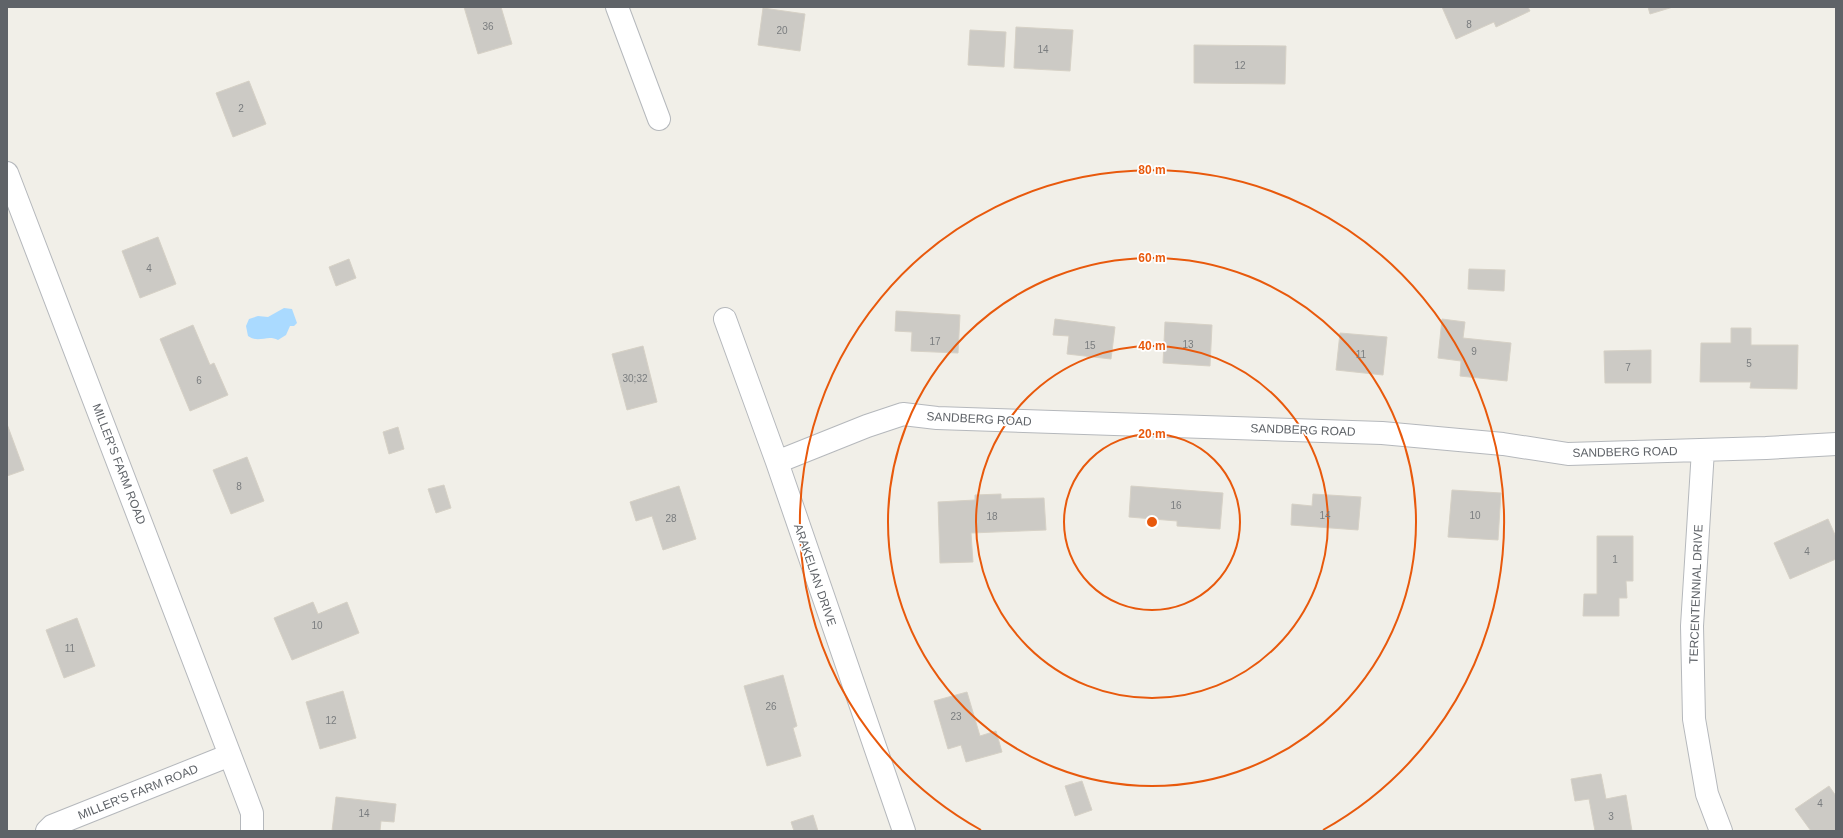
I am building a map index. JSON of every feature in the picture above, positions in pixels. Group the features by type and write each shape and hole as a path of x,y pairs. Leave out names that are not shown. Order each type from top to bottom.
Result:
{"street":[{"path":"617,7 659,119"},
{"name":"MILLER'S FARM ROAD","path":"7,172 252,813 252,831"},
{"name":"ARAKELIAN DRIVE","path":"725,319 777,462 904,831"},
{"name":"SANDBERG ROAD","path":"777,462 903,414 937,418 1382,433 1503,444 1568,454 1836,444"},
{"name":"TERCENTENNIAL DRIVE","path":"1703,450 1692,626 1694,719 1707,794 1722,831"},
{"name":"MILLER'S FARM ROAD","path":"47,831 52,826 230,756"}],"water":[{"path":"284,308 292,309 297,323 294,326 290,326 286,335 278,340 274,338 256,339 248,336 246,326 249,319 258,316 268,317"}],"building":[{"path":"464,7 501,7 512,44 478,54"},
{"path":"1442,7 1528,7 1530,11 1496,27 1494,22 1456,39"},
{"path":"1648,7 1673,7 1650,14"},
{"path":"763,8 805,14 800,51 758,45"},
{"path":"1016,27 1073,30 1070,71 1014,68"},
{"path":"970,30 1006,32 1004,67 968,65"},
{"path":"1194,45 1286,46 1285,84 1194,83"},
{"path":"249,81 266,124 233,137 216,93"},
{"path":"158,237 176,284 140,298 122,251"},
{"path":"349,259 356,278 336,286 329,267"},
{"path":"1469,269 1505,270 1504,291 1468,289"},
{"path":"896,311 960,315 958,353 911,351 912,332 895,331"},
{"path":"1055,319 1115,327 1111,359 1067,354 1069,336 1053,335"},
{"path":"1442,319 1465,322 1463,338 1511,343 1507,381 1460,376 1461,361 1438,358"},
{"path":"1165,322 1212,325 1210,366 1163,363"},
{"path":"193,325 210,365 214,363 228,395 190,411 160,339"},
{"path":"1731,328 1751,328 1751,345 1798,345 1797,389 1750,388 1751,382 1700,382 1701,343 1731,343"},
{"path":"1340,333 1387,337 1383,375 1336,370"},
{"path":"643,346 657,402 627,410 612,354"},
{"path":"1651,350 1651,383 1605,383 1604,351"},
{"path":"7,424 24,470 7,476"},
{"path":"398,427 404,449 389,454 383,432"},
{"path":"247,457 264,501 231,514 213,470"},
{"path":"444,485 451,508 436,513 428,489"},
{"path":"679,486 696,539 663,550 652,516 636,521 630,502"},
{"path":"1131,486 1223,493 1220,529 1177,526 1177,521 1129,517"},
{"path":"1452,490 1501,493 1498,540 1448,537"},
{"path":"1001,494 1001,499 1044,498 1046,530 971,533 973,562 940,563 938,502 975,500 975,495"},
{"path":"1313,494 1361,497 1358,530 1291,525 1292,504 1312,506"},
{"path":"1828,519 1836,537 1836,559 1790,579 1774,543"},
{"path":"1597,536 1633,536 1633,581 1626,581 1627,598 1619,598 1619,616 1583,616 1584,594 1597,594"},
{"path":"313,602 318,614 347,602 359,633 292,660 274,618"},
{"path":"77,618 95,666 64,678 46,630"},
{"path":"783,675 797,726 793,728 801,756 767,766 744,686"},
{"path":"343,691 356,738 320,749 306,702"},
{"path":"967,692 980,736 996,731 1002,752 966,762 961,745 948,749 934,701"},
{"path":"1601,774 1606,799 1626,795 1632,831 1595,831 1589,799 1575,801 1571,779"},
{"path":"1082,781 1092,810 1075,816 1065,786"},
{"path":"1829,786 1836,796 1836,831 1811,831 1795,809"},
{"path":"336,797 396,804 394,822 381,821 380,831 332,831"},
{"path":"813,815 818,831 794,831 791,822"}]}
